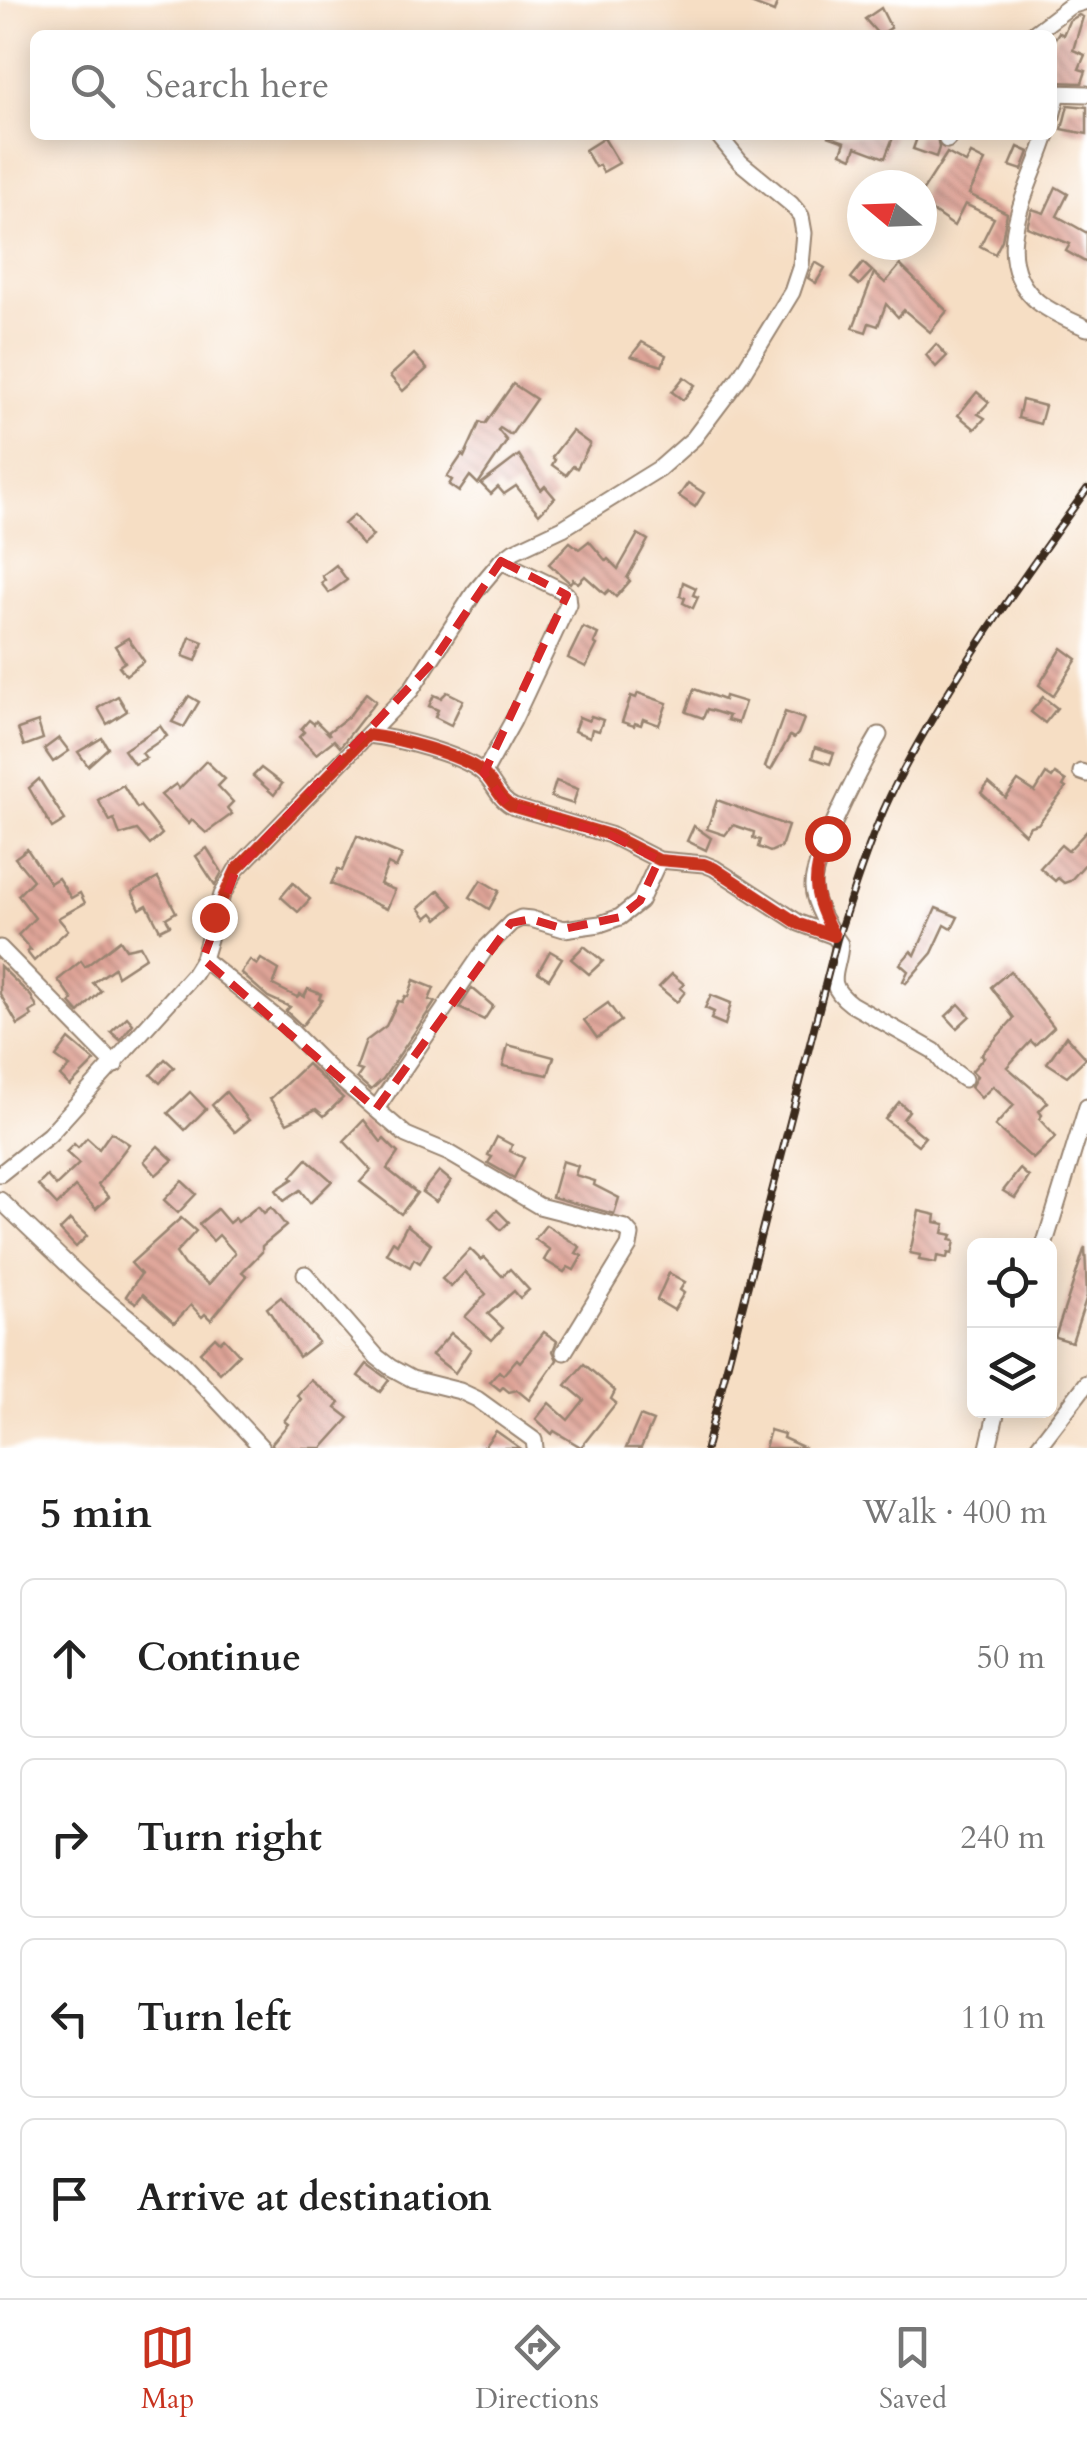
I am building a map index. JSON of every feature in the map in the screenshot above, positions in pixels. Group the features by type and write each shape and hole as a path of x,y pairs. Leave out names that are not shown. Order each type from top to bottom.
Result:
{"street":[{"path":"1039,30 1070,6 1087,1"},
{"path":"1057,93 1087,94"},
{"path":"0,1174 49,1134 193,976 236,870 411,690 474,594 501,561 640,483 694,438 740,377 792,292 801,265 804,233 801,216 791,204 740,162 722,140"},
{"path":"1045,140 1013,229 1016,271 1040,304 1087,328"},
{"path":"484,773 568,604 568,595 561,590 501,561"},
{"path":"368,735 411,743 472,765 484,773 507,804 610,835 659,860 714,868 799,924 834,936"},
{"path":"879,735 817,862 813,888 841,949 833,981 840,995 923,1044 964,1079"},
{"path":"376,1109 486,948 511,923 521,918 532,919 564,928 600,924 620,917 640,901 659,860"},
{"path":"0,948 115,1065"},
{"path":"203,958 284,1024 332,1072 406,1135 449,1153 523,1198 590,1221 625,1228 631,1235 629,1246 564,1352"},
{"path":"1046,1238 1087,1106"},
{"path":"0,1200 88,1284 179,1360 262,1448"},
{"path":"305,1274 377,1357 412,1380 477,1399 534,1440 535,1448"},
{"path":"1036,1448 1087,1383"},
{"path":"988,1448 995,1418"}],"highlighted area":[{"path":"501,561 567,595 484,773 507,804 610,835 659,860 640,901 620,917 564,929 531,919 511,923 376,1109 203,959 236,870 432,663"}],"building":[{"path":"743,0 778,0 774,12"},
{"path":"881,8 891,28 875,30 865,19"},
{"path":"1079,15 1083,17 1073,50 1085,55 1079,69 1086,71 1082,83 1057,82 1057,35 1059,32 1063,35 1069,21"},
{"path":"1068,105 1087,107 1087,134 1062,129"},
{"path":"605,140 619,163 603,172 599,165 595,167 585,150"},
{"path":"839,140 892,140 885,158 856,147 852,158 841,153 845,142"},
{"path":"916,140 938,140 936,157 913,149"},
{"path":"1018,147 1029,152 1022,170 1010,166"},
{"path":"947,153 966,163 971,154 985,161 969,194 1007,213 995,254 980,246 994,218 965,204 954,226 937,214 936,170"},
{"path":"1056,187 1068,194 1057,216 1087,233 1087,263 1066,251 1070,244 1027,227 1032,209 1044,213"},
{"path":"815,262 825,268 816,283 808,278"},
{"path":"863,263 872,271 859,285 851,278"},
{"path":"900,265 947,311 930,332 904,310 898,317 886,304 878,326 869,323 866,332 853,328 874,273 885,283"},
{"path":"642,342 666,355 662,366 631,356"},
{"path":"936,344 947,356 936,367 926,355"},
{"path":"414,354 427,369 403,391 390,376"},
{"path":"684,377 695,385 683,400 672,392"},
{"path":"513,384 536,399 511,435 498,430 507,441 478,484 470,476 459,492 449,485 452,480 447,477 464,457 480,422 485,424"},
{"path":"977,392 989,402 978,414 985,418 975,429 958,415"},
{"path":"1022,400 1045,406 1040,424 1018,418"},
{"path":"572,431 590,444 577,468 573,466 566,475 552,465 552,457"},
{"path":"519,455 541,490 545,486 555,498 539,514 516,486 504,494 498,487 491,494 481,484"},
{"path":"688,483 704,493 695,507 679,496"},
{"path":"354,515 373,536 363,545 344,524"},
{"path":"638,534 648,540 627,578 630,581 616,597 609,590 605,594 585,576 578,583 573,579 570,583 549,564 570,542 579,549 589,541 618,569"},
{"path":"336,565 347,580 329,593 321,583 325,580 322,576"},
{"path":"683,582 696,588 693,595 698,597 693,608 683,603 685,598 680,596"},
{"path":"583,627 598,634 586,667 568,658"},
{"path":"190,637 203,642 196,661 183,656"},
{"path":"128,638 144,661 126,675 119,666 125,662 115,646"},
{"path":"1062,648 1077,659 1053,696 1039,685"},
{"path":"694,689 724,700 725,696 745,702 738,723 707,709 703,718 686,712"},
{"path":"447,692 463,700 451,725 435,717 438,710 429,706 434,695 441,698"},
{"path":"366,693 376,701 340,747 334,740 316,754 299,737 309,720 314,724 316,721 330,735 328,732 349,716"},
{"path":"638,693 667,703 659,725 643,719 641,725 634,726 622,722 631,696 636,698"},
{"path":"118,696 127,711 107,724 98,708"},
{"path":"189,696 199,702 184,727 172,722"},
{"path":"1043,697 1057,708 1045,723 1031,712"},
{"path":"785,712 804,719 798,734 790,736 771,770 765,767"},
{"path":"591,716 603,720 599,731 592,729 590,737 574,731 579,717 589,721"},
{"path":"38,722 43,739 24,746 18,729"},
{"path":"160,726 167,736 142,753 146,758 134,764 124,750"},
{"path":"59,738 69,751 53,762 44,749"},
{"path":"102,738 108,748 88,766 78,752"},
{"path":"815,747 834,753 830,764 812,758"},
{"path":"206,761 225,779 218,786 233,802 227,808 232,814 206,833 192,820 189,824 161,795 176,784 179,789"},
{"path":"261,768 282,784 274,795 253,776"},
{"path":"1046,774 1066,781 1066,788 1038,824 1030,826 1025,834 981,793 989,783 1006,798 1018,781 1035,792"},
{"path":"39,779 65,820 52,828 29,788"},
{"path":"556,781 578,789 573,804 551,797"},
{"path":"123,785 137,808 140,806 162,834 150,845 137,830 120,835 114,819 110,821 98,800"},
{"path":"717,800 788,826 781,847 770,852 758,847 760,840 753,838 754,832 733,825 725,835 707,829"},
{"path":"694,826 711,838 706,850 687,841"},
{"path":"1087,831 1087,862 1070,881 1055,881 1040,868 1061,845 1068,851"},
{"path":"357,836 402,855 396,868 388,864 380,884 395,890 387,909 331,884 338,869 342,871"},
{"path":"207,848 222,872 215,885 196,856"},
{"path":"27,849 50,883 58,878 71,898 80,893 85,903 58,918 68,930 34,961 27,952 31,950 18,935 35,918 18,895 33,880 15,858"},
{"path":"158,878 176,912 166,918 170,925 160,930 147,905 140,909 132,892"},
{"path":"481,880 499,891 489,909 470,897"},
{"path":"293,883 310,899 298,912 281,897"},
{"path":"439,890 453,906 438,919 433,913 427,918 419,908"},
{"path":"936,908 958,917 952,929 945,925 932,953 906,983 903,981 908,971 900,964 911,951 915,955"},
{"path":"120,940 126,949 140,946 146,957 117,976 114,968 93,983 101,991 79,1013 58,980 81,961 85,967"},
{"path":"584,946 603,961 589,974 571,959"},
{"path":"550,951 562,958 549,979 538,972"},
{"path":"261,959 279,970 273,985 297,997 304,997 308,989 321,994 322,1000 302,1026 286,1011 290,1007 268,997 241,973 250,960 257,965"},
{"path":"0,966 31,996 37,1008 18,1025 0,994"},
{"path":"1010,971 1054,1027 1035,1045 1031,1041 1007,1067 1048,1102 1039,1111 1039,1119 1056,1137 1033,1159 995,1126 1014,1105 993,1086 981,1098 971,1087 977,1076 972,1071 984,1057 981,1055 1014,1018 991,987"},
{"path":"672,974 684,984 680,988 685,992 677,1002 659,987"},
{"path":"414,980 434,988 429,1000 435,1002 383,1079 371,1090 357,1078 362,1071 356,1069 366,1041 386,1026 398,1001 408,997"},
{"path":"472,988 493,1006 484,1020 459,1008"},
{"path":"711,995 731,1003 725,1025 711,1019 714,1012 705,1008"},
{"path":"608,1003 621,1021 597,1038 584,1020"},
{"path":"959,1004 970,1016 957,1028 946,1016"},
{"path":"127,1017 133,1024 120,1040 111,1032"},
{"path":"1066,1036 1086,1058 1067,1076 1047,1063"},
{"path":"69,1039 95,1061 70,1086 60,1076 70,1067 56,1057"},
{"path":"508,1045 554,1057 548,1075 503,1066"},
{"path":"165,1059 174,1067 160,1083 151,1075"},
{"path":"307,1064 343,1098 324,1116 316,1109 287,1123 270,1099"},
{"path":"190,1092 206,1109 185,1130 168,1113"},
{"path":"226,1092 249,1120 235,1132 212,1105"},
{"path":"899,1102 909,1111 903,1119 925,1137 918,1145 885,1119"},
{"path":"364,1120 381,1142 384,1139 398,1153 387,1169 417,1193 401,1214 360,1182 371,1170 344,1141"},
{"path":"111,1132 129,1144 98,1185 109,1197 96,1209 75,1187 57,1205 38,1185 47,1176 56,1186 79,1164 66,1152 74,1144 78,1148 87,1138 99,1149"},
{"path":"497,1137 512,1145 510,1151 524,1158 514,1178 488,1163"},
{"path":"158,1146 173,1160 156,1175 144,1161"},
{"path":"307,1159 332,1181 310,1203 300,1190 284,1201 276,1190 293,1179"},
{"path":"562,1161 578,1166 575,1175 595,1181 594,1185 619,1198 614,1214 552,1197"},
{"path":"1020,1169 1029,1177 1015,1198 1003,1191"},
{"path":"439,1171 451,1181 436,1202 422,1192"},
{"path":"182,1181 196,1194 178,1213 164,1200"},
{"path":"258,1206 264,1213 271,1207 286,1226 262,1246 262,1252 242,1272 247,1276 211,1320 191,1305 174,1323 143,1294 136,1303 126,1296 141,1274 131,1263 181,1218 196,1231 176,1253 184,1265 209,1284 235,1253 219,1235 213,1241 199,1224 217,1209 229,1223 235,1218 238,1222"},
{"path":"497,1210 509,1222 501,1230 489,1218"},
{"path":"919,1211 936,1215 935,1222 945,1224 943,1233 952,1235 950,1240 955,1241 952,1254 948,1253 947,1258 937,1256 936,1263 919,1260 920,1255 910,1253"},
{"path":"70,1220 87,1236 76,1247 60,1230"},
{"path":"407,1225 431,1244 420,1263 414,1259 410,1267 386,1253 393,1241 397,1244"},
{"path":"546,1225 580,1247 576,1253 582,1256 574,1270 568,1267 564,1272 544,1260 550,1250 535,1239"},
{"path":"1085,1247 1087,1296 1072,1342 1057,1338"},
{"path":"470,1249 502,1276 510,1269 529,1290 520,1298 514,1291 488,1314 503,1328 492,1340 465,1317 486,1294 465,1272 451,1287 442,1279"},
{"path":"669,1273 685,1282 680,1290 684,1293 674,1310 657,1300"},
{"path":"281,1297 318,1342 299,1357 267,1308"},
{"path":"544,1332 557,1341 553,1351 557,1360 529,1400 517,1390 500,1390 490,1382 499,1371 503,1375 517,1359 520,1362"},
{"path":"451,1333 471,1349 455,1373 432,1355"},
{"path":"215,1337 220,1342 224,1338 239,1354 220,1373 200,1352"},
{"path":"367,1364 389,1380 380,1392 358,1376"},
{"path":"584,1364 615,1391 611,1399 616,1403 581,1447 554,1431 552,1434 536,1419 549,1403 568,1420 584,1400 566,1385"},
{"path":"311,1380 340,1403 336,1408 349,1418 322,1448 273,1448 272,1443 288,1424 284,1421 301,1399 297,1395"},
{"path":"640,1416 653,1421 641,1448 626,1448"},
{"path":"770,1430 784,1434 783,1438 805,1448 765,1448"},
{"path":"496,1431 520,1448 483,1448"}],"railway":[{"path":"706,1448 837,939 872,838 898,780 941,704 1087,489"}],"route":[{"path":"214,917 236,870 368,735 411,743 472,765 492,782 502,800 514,807 610,835 659,860 714,868 799,924 834,936 813,888 817,862 827,838"}]}
